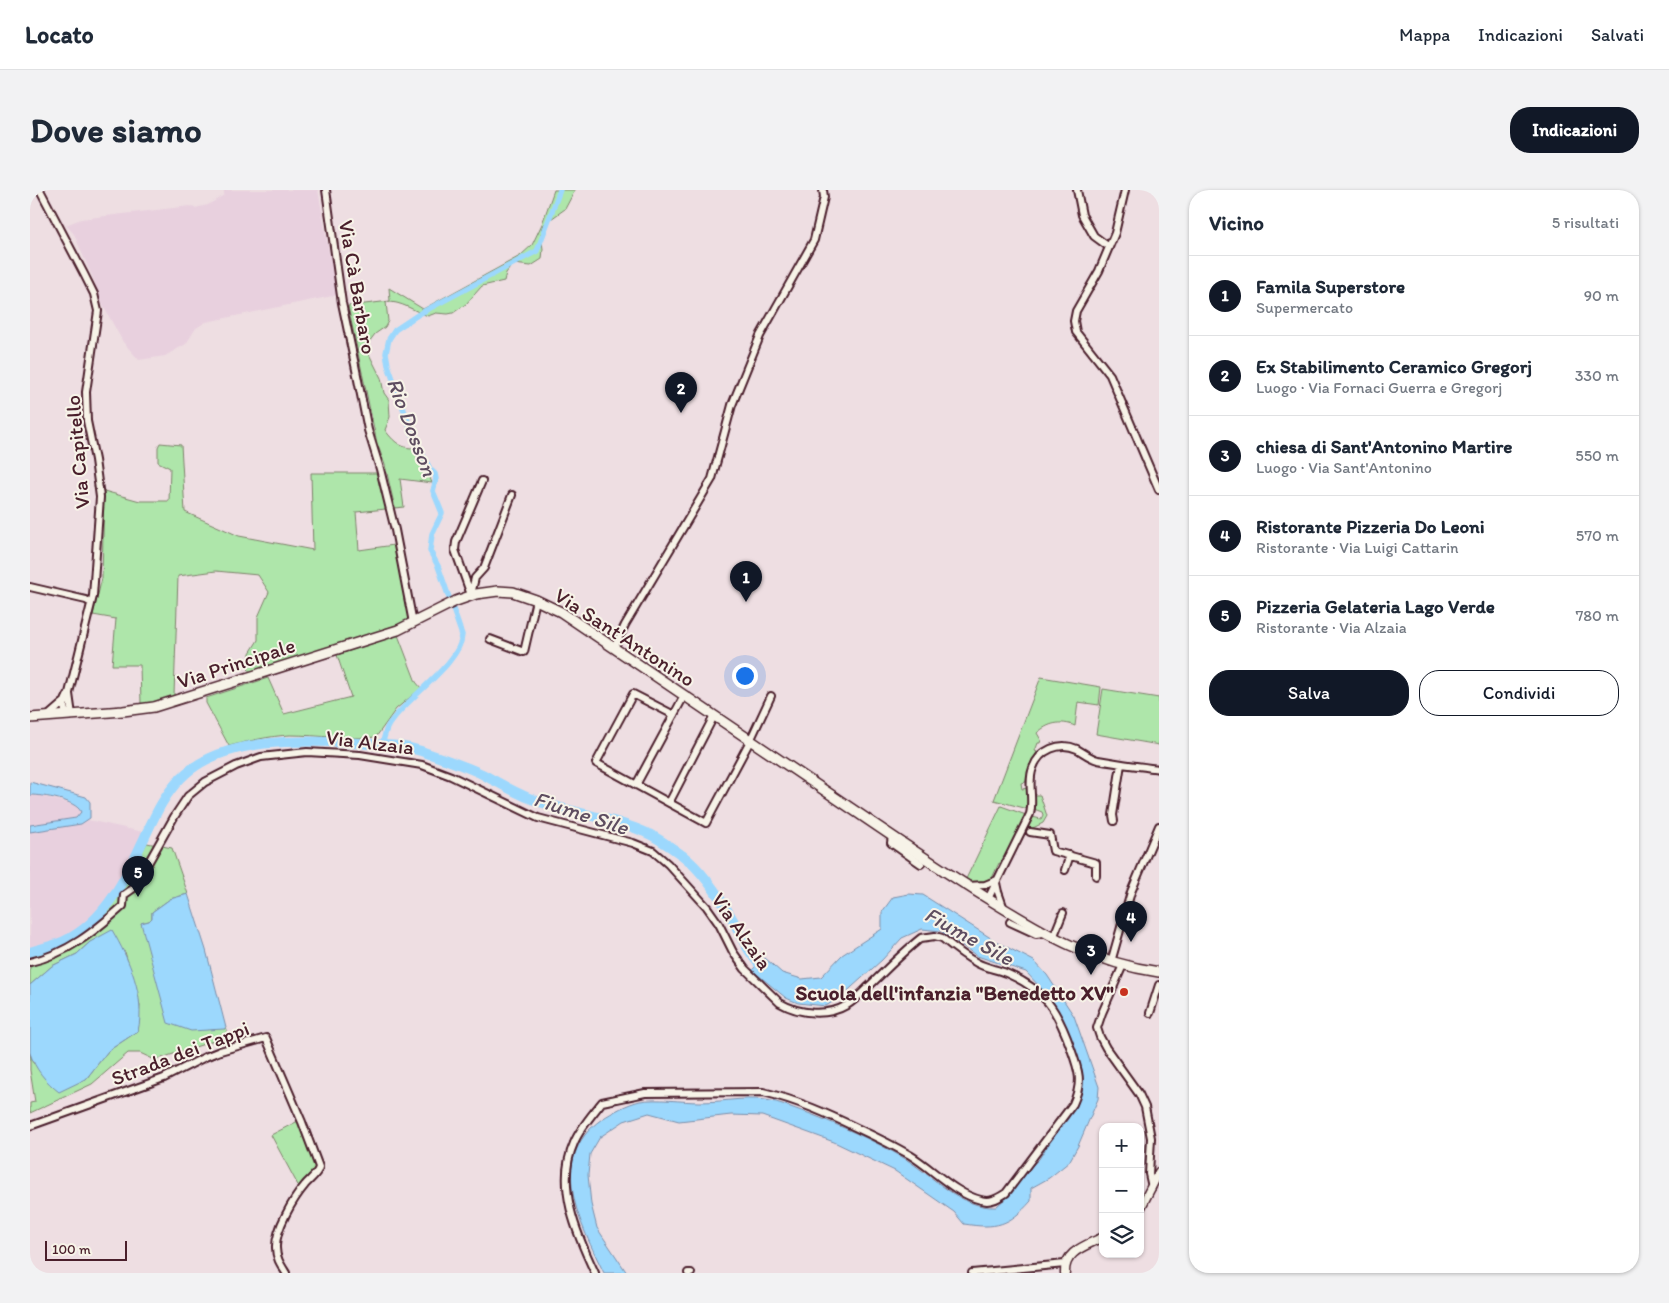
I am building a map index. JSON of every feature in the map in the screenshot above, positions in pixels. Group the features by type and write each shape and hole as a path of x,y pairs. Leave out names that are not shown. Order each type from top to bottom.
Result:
{"main road":[{"name":"Via Sant'Antonino","path":"444,607 470,596 498,591 513,592 561,612 967,886 1043,933 1111,962 1159,972"},
{"name":"Via Principale","path":"30,718 140,710 161,705 389,633 444,607"}],"street":[{"name":"Via Capitello","path":"40,190 98,304 86,392 87,421 100,497 91,603 69,693 70,715"},
{"name":"Via Cà Barbaro","path":"326,190 338,275 353,356 368,430 380,468 395,530 413,623"},
{"path":"614,648 712,479 732,405 760,336 814,240 824,197 823,190"},
{"path":"1077,190 1082,215 1094,236 1109,247"},
{"path":"1125,190 1116,233 1099,271 1076,311 1074,327 1110,375 1159,490"},
{"path":"470,596 455,550 456,542 482,481"},
{"path":"470,596 475,578 484,568 512,495"},
{"path":"30,587 86,600 91,603"},
{"path":"490,639 524,652 536,600"},
{"name":"Via Capitello","path":"48,716 63,703 69,693"},
{"path":"674,715 633,694 596,763 706,823 750,741 771,696"},
{"path":"636,785 684,696"},
{"path":"63,703 63,707 70,715"},
{"path":"669,803 714,716"},
{"path":"988,899 1030,814 1032,770 1042,754 1052,748 1067,746 1096,760 1159,769"},
{"name":"Via Alzaia","path":"30,962 58,954 79,942 123,906 124,895 134,888 174,817 188,796 205,782 236,766 262,757 307,752 360,755 422,765 451,776 538,818 632,843 653,851 668,864 707,907 745,970 785,1006 819,1013 830,1012 846,1006 921,938 935,936 942,938 978,964 1002,972 1034,987 1060,1020 1078,1073 1080,1083 1078,1095 1006,1193 997,1199 989,1201 981,1200 957,1188 909,1154 868,1133 822,1112 775,1095 763,1092 645,1093 602,1102 573,1144 567,1174 568,1196 571,1209 583,1246 595,1273"},
{"path":"1114,821 1113,815 1121,764"},
{"path":"1111,962 1131,892 1159,826"},
{"path":"1030,832 1050,835 1053,851 1096,862 1096,876"},
{"name":"Via Sant'Antonino","path":"892,836 891,844 921,864"},
{"path":"1065,870 1070,855"},
{"path":"967,886 985,885 996,881"},
{"path":"996,881 1004,909"},
{"path":"1053,938 1064,913"},
{"name":"Via Sant'Antonino","path":"1010,922 1036,934 1043,933"},
{"path":"1123,965 1097,1028 1106,1048 1139,1094 1145,1106 1151,1138 1149,1174 1152,1187"},
{"path":"1150,1013 1159,985"},
{"name":"Strada dei Tappi","path":"30,1126 167,1077 220,1051 266,1038 319,1167 318,1171 303,1186 292,1204 276,1240 276,1254 286,1273"},
{"path":"1144,1202 1159,1172"},
{"path":"1066,1273 1065,1264 1068,1258 1074,1252 1099,1239"},
{"path":"972,1273 1065,1264"}],"shaded area":[{"path":"224,190 318,190 337,295 206,322 196,328 186,344 165,356 139,360 123,342 101,302 74,234 66,225 81,219 190,206 195,208 208,205 224,195"},
{"path":"30,795 73,804 79,808 81,813 76,818 30,825"},
{"path":"88,820 143,832 134,855 117,886 87,926 57,945 30,954 30,832 81,824"}],"green space":[{"path":"554,190 575,190 565,209 544,224 541,234 542,259 531,266 513,264 506,273 504,281 482,286 466,304 453,313 436,313 428,316 402,305 386,302 388,321 385,327 375,334 369,342 368,352 381,378 384,393 389,400 390,417 385,430 399,444 408,448 418,447 432,483 400,479 404,507 395,508 385,465 377,443 348,306 390,301 389,288 423,309 520,256 532,245"},
{"path":"160,443 181,445 185,512 239,536 313,550 311,473 379,473 386,509 356,512 359,550 394,545 409,621 250,673 248,668 250,653 258,640 258,617 269,592 258,575 216,571 178,576 174,695 176,697 155,703 141,704 140,665 112,665 116,619 93,615 102,578 104,491 140,501 169,501 170,468 158,462 158,447"},
{"path":"398,635 416,682 421,688 396,709 376,737 354,738 290,735 229,746 206,703 206,698 268,678 284,714 351,697 337,655"},
{"path":"1041,677 1101,687 1099,705 1078,702 1075,726 1060,723 1046,727 1037,733 1041,740 1035,751 1037,752 1026,782 1021,783 1022,789 1028,788 1028,809 994,800"},
{"path":"1103,689 1159,698 1159,745 1096,734"},
{"path":"1034,795 1040,795 1047,816 1043,823 1031,829 1027,826 1032,817 1041,819 1043,815 1042,812 1034,809"},
{"path":"1001,806 1026,815 1001,864 999,863 993,876 995,877 981,883 973,882 966,879"},
{"path":"147,843 172,848 188,894 170,899 152,912 152,918 149,921 141,923 224,1029 226,1028 229,1036 155,1060 140,1053 128,1053 92,1084 30,1113 30,1103 35,1102 30,1070 30,1053 33,1063 86,1079 108,1051 138,1031 140,1005 125,952 90,942 77,954 52,966 30,985 30,954 61,943 82,931 99,917 117,894"},
{"path":"295,1112 318,1170 300,1189 271,1135 298,1121"}],"water":[{"path":"30,782 86,797 90,802 90,818 81,824 30,832 30,825 76,818 81,812 73,804 66,801 30,795"},
{"path":"188,894 206,950 226,1028 224,1029 191,1031 168,1023 141,923 149,921 152,918 152,912 170,899"},
{"path":"909,894 923,895 997,942 1034,961 1047,975 1074,1016 1099,1087 1098,1099 1069,1162 1049,1178 1031,1188 1031,1201 1009,1221 993,1226 964,1224 954,1212 895,1171 834,1142 762,1116 731,1115 679,1121 649,1113 624,1121 600,1137 590,1154 588,1175 591,1204 597,1228 627,1273 604,1273 578,1214 573,1193 572,1173 575,1153 585,1135 602,1119 625,1106 640,1101 710,1102 756,1099 780,1103 833,1123 881,1145 915,1165 947,1190 971,1203 983,1206 996,1207 1010,1194 1021,1176 1039,1159 1052,1138 1068,1119 1080,1097 1082,1070 1060,1016 1040,987 1026,972 977,956 941,931 922,929 902,938 882,960 842,996 826,1006 798,1003 786,998 752,970 765,958 782,973 802,979 821,977 842,955 882,929 882,912 893,897"},
{"path":"112,930 130,966 138,992 140,1018 138,1031 108,1051 86,1079 59,1092 42,1075 30,1053 30,985 52,966 77,954 90,942"}],"waterway":[{"name":"Rio Dosson","path":"382,745 388,726 395,716 452,658 459,646 462,635 438,566 430,551 432,534 442,513 433,491 436,479 435,474 430,469 412,433 388,365 386,353 389,339 395,330 419,314 537,251 560,190"},
{"name":"Fiume Sile","path":"30,952 57,944 72,937 98,916 126,875 168,793 181,778 198,764 218,754 241,748 264,744 313,741 397,746 421,751 475,771 533,799 624,824 655,837 682,855 704,877 733,920 752,956 769,974"}],"place":[{"name":"Ex Stabilimento Ceramico Gregorj","path":"681,413"},
{"name":"Famila Superstore","path":"746,602"},
{"name":"Pizzeria Gelateria Lago Verde","path":"138,897"},
{"name":"Ristorante Pizzeria Do Leoni","path":"1131,942"},
{"name":"chiesa di Sant'Antonino Martire","path":"1091,975"},
{"name":"Scuola dell'infanzia \"Benedetto XV\"","path":"1124,992"}]}
